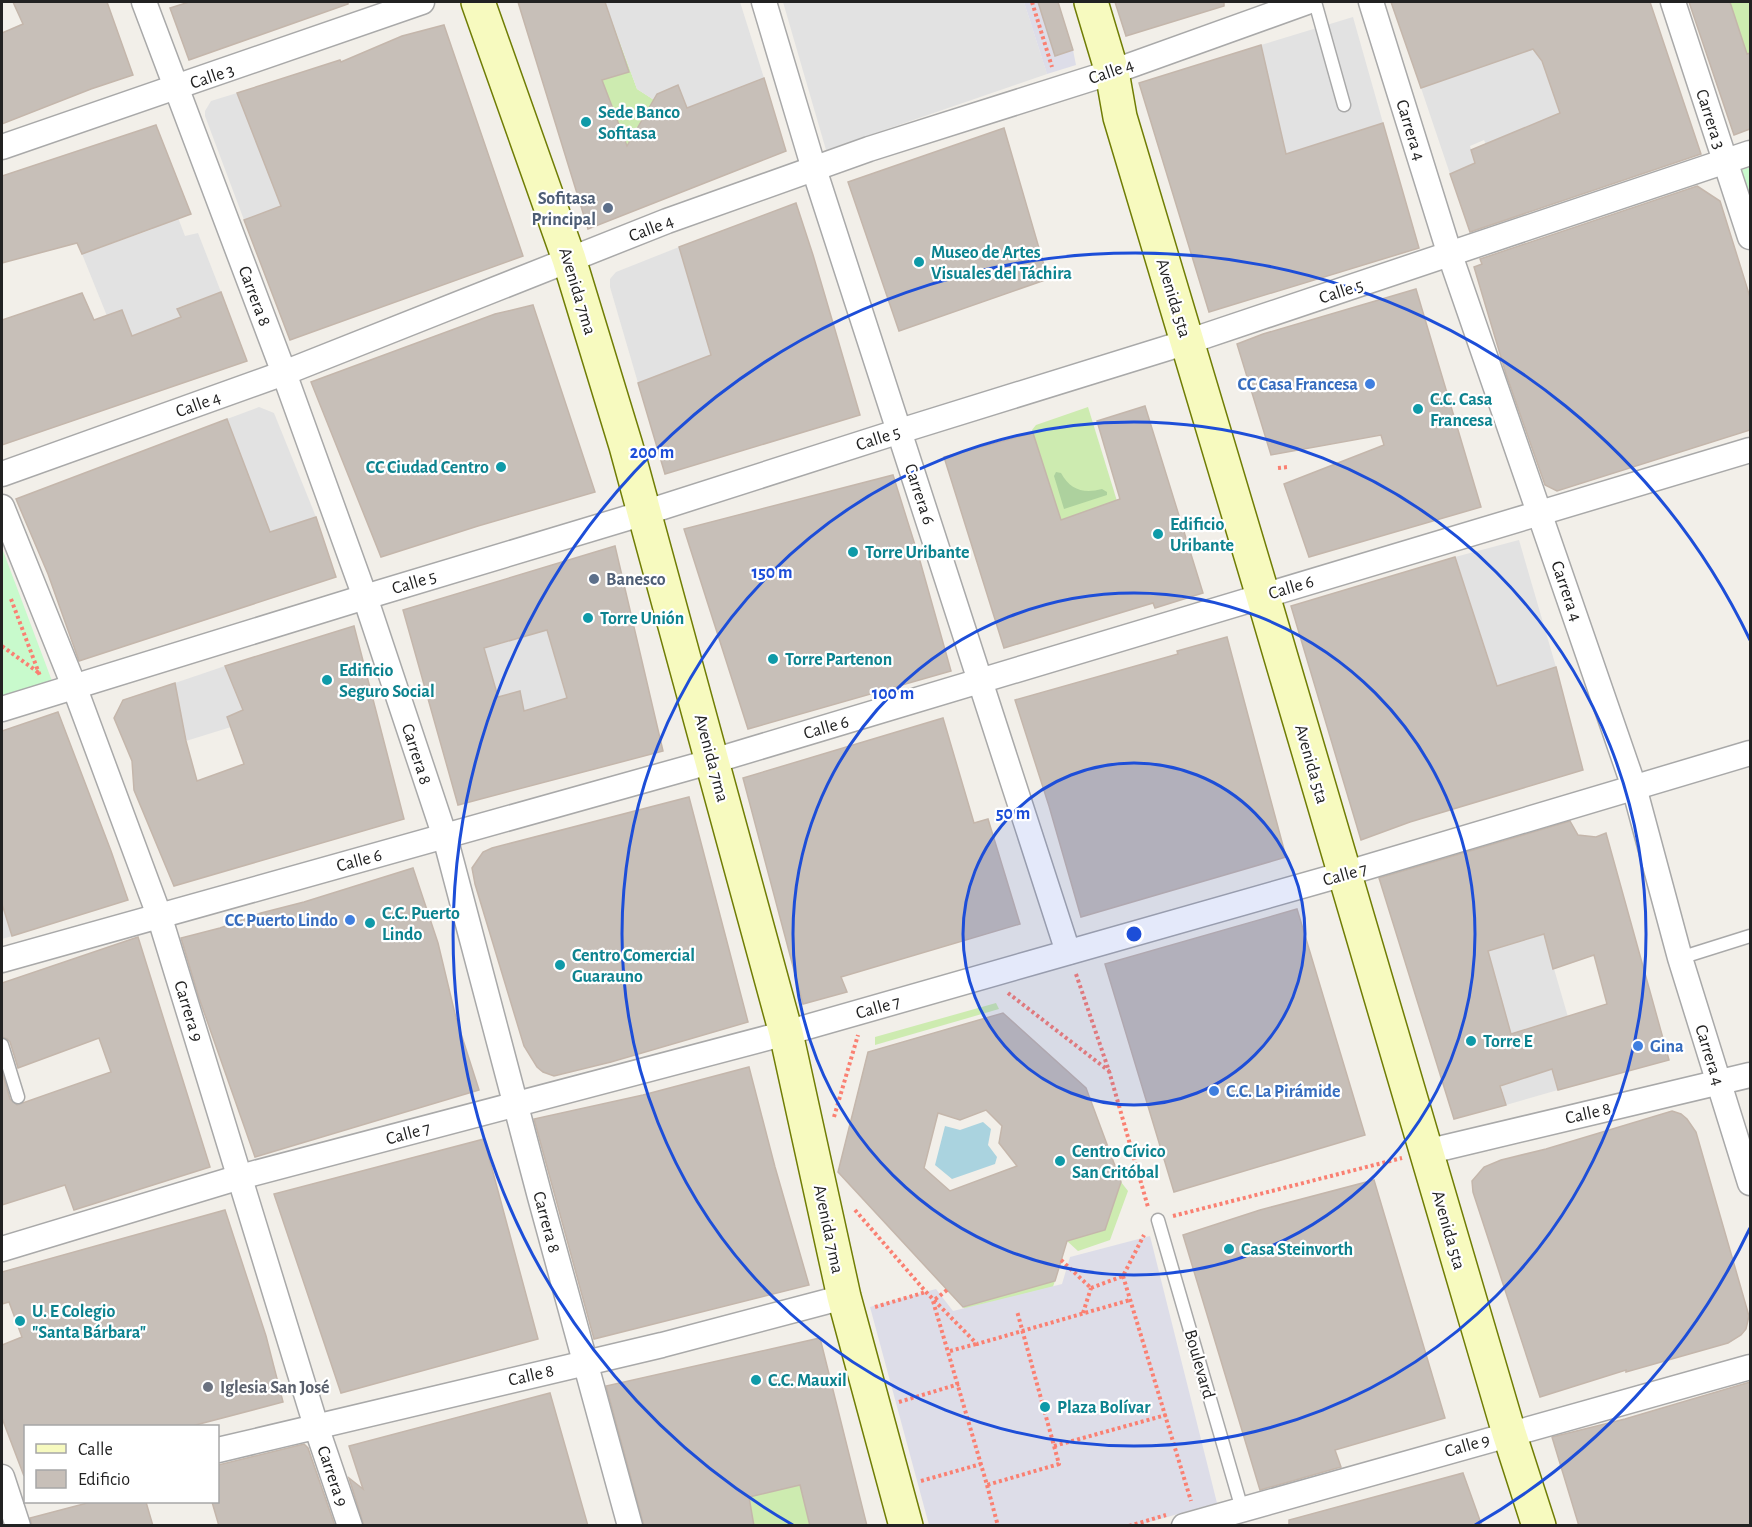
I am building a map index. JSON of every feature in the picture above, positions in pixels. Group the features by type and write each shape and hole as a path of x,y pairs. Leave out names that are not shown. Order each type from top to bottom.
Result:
{"street":[{"name":"Carrera 8","path":"144,2 284,373 365,597 445,837 630,1526"},
{"name":"Calle 3","path":"2,147 422,2"},
{"name":"Avenida 7ma","path":"478,2 569,259 626,446 786,1033 844,1297 906,1526"},
{"name":"Carrera 6","path":"764,2 814,169 1068,952"},
{"name":"Avenida 5ta","path":"1090,2 1112,72 1120,117 1509,1433 1539,1526"},
{"name":"Calle 4","path":"2,474 284,373 569,259 664,215 1112,72 1307,2"},
{"name":"Carrera 4","path":"1371,2 1450,255 1634,787 1680,958 1750,1183"},
{"name":"Carrera 3","path":"1673,2 1750,237"},
{"name":"Calle 5","path":"2,709 644,513 1187,342 1750,153"},
{"name":"Calle 6","path":"2,960 713,761 1750,450"},
{"name":"Carrera 9","path":"2,507 74,686 159,915 316,1426 350,1526"},
{"name":"Calle 7","path":"2,1249 240,1177 786,1033 1344,874 1750,753"},
{"name":"Calle 8","path":"1426,1152 1750,1075"},
{"name":"Calle 8","path":"219,1450 662,1345 844,1297"},
{"name":"Calle 9","path":"1188,1516 1244,1517 1509,1433 1750,1366"},
{"path":"2,1478 12,1500 18,1526"}],"lane":[{"path":"1315,2 1344,105"},
{"path":"1680,958 1750,936"},
{"path":"2,1045 18,1097"},
{"name":"Boulevard","path":"1154,1219 1244,1517"}],"path":[{"path":"1032,2 1054,73"},
{"path":"1278,468 1288,467"},
{"path":"2,647 38,671 42,679 10,594"},
{"path":"1068,952 1109,1071 1148,1200"},
{"path":"1002,988 1109,1071"},
{"path":"831,1126 860,1028 849,1032"},
{"path":"1091,1288 1123,1276 1154,1219 1426,1152"},
{"path":"849,1204 933,1301 977,1344"},
{"path":"1061,1260 1091,1288"},
{"path":"1123,1276 1166,1415 1188,1516"},
{"path":"1083,1313 1091,1288"},
{"path":"933,1301 947,1290"},
{"path":"874,1307 926,1292"},
{"path":"950,1351 1130,1300"},
{"path":"933,1301 950,1351 998,1526"},
{"path":"987,1485 1059,1464 1017,1311"},
{"path":"898,1402 959,1384"},
{"path":"1054,1446 1166,1415"},
{"path":"920,1482 981,1464"}],"green space":[{"path":"605,2 637,89 654,100 637,173 602,80 629,72"},
{"path":"1730,2 1750,2 1750,53 1747,54"},
{"path":"1750,167 1750,206 1739,171"},
{"path":"1088,407 1117,501 1061,520 1032,430 1036,425"},
{"path":"1056,472 1061,473 1073,487 1083,491 1102,489 1107,492 1107,495 1064,509 1054,476"},
{"path":"2,548 52,681 2,697"},
{"path":"996,1003 999,1009 875,1045 875,1037"},
{"path":"1121,1182 1128,1191 1110,1240 1078,1251 1067,1241 1105,1230"},
{"path":"1055,1281 1047,1303 978,1323 963,1307"},
{"path":"800,1485 810,1525 754,1525 749,1497"}],"shaded area":[{"path":"605,2 740,2 764,78 687,108 678,85 657,94 654,100 637,89"},
{"path":"783,2 1024,2 1047,74 826,150"},
{"path":"1024,2 1038,2 1055,55 1073,50 1076,65 1047,74"},
{"path":"1353,17 1383,123 1286,154 1261,45"},
{"path":"1537,47 1566,131 1529,126 1515,132 1494,163 1484,140 1470,146 1475,163 1450,174 1421,88"},
{"path":"237,93 281,206 244,220 205,116 205,111 211,101"},
{"path":"172,202 185,236 198,233 221,292 177,308 181,317 132,336 107,316 82,254 153,229 146,211"},
{"path":"679,247 711,356 638,383 610,287 610,279 616,272"},
{"path":"259,407 274,413 316,517 270,532 227,419"},
{"path":"1519,540 1556,667 1467,696 1489,660 1455,557"},
{"path":"530,572 567,700 524,711 520,691 498,697 484,648 528,636 513,577"},
{"path":"225,666 243,710 231,727 186,741 175,683"},
{"path":"2,904 12,936 2,939"},
{"path":"1543,931 1568,1017 1540,1026 1558,1090 1506,1105 1469,957"},
{"name":"Plaza Bolívar","path":"1150,1236 1217,1503 1139,1525 929,1525 870,1307 936,1289 953,1311 1062,1284 1070,1257"}],"water":[{"path":"983,1122 991,1129 988,1145 997,1157 995,1164 952,1179 935,1165 945,1126 960,1130"}],"building":[{"path":"13,2 107,2 133,75 2,124 2,33 23,24"},
{"path":"189,2 348,2 348,4 189,60 170,8"},
{"path":"518,2 605,2 629,72 602,80 627,146 657,94 678,85 687,108 764,78 786,151 588,229"},
{"path":"1038,2 1058,2 1073,50 1055,56"},
{"path":"1115,2 1224,2 1224,6 1126,36"},
{"path":"1391,2 1650,2 1701,154 1470,232 1450,174 1475,163 1471,150 1560,113 1542,61 1533,49 1421,88"},
{"path":"1689,2 1730,2 1747,54 1750,53 1750,129 1734,135"},
{"path":"444,25 523,256 290,340 244,220 281,206 237,93 340,60 341,62 402,36"},
{"path":"1261,45 1286,154 1383,123 1419,248 1209,312 1139,83"},
{"path":"156,125 191,214 82,254 77,243 2,263 2,176"},
{"path":"1004,128 1048,279 899,331 848,182"},
{"path":"1697,186 1720,201 1750,297 1750,430 1557,491 1545,485 1506,374 1474,267 1482,264 1480,259"},
{"path":"796,203 860,415 665,474 638,383 711,355 679,247"},
{"name":"C.C. Casa Francesa","path":"1416,289 1481,507 1309,557 1284,484 1384,445 1381,435 1271,455 1237,344 1263,334"},
{"path":"221,292 247,361 2,445 2,320 82,293 94,320 122,310 132,336 181,317 177,309"},
{"path":"533,305 595,492 381,557 311,382 495,314"},
{"path":"1145,406 1203,593 1155,608 1153,603 1004,648 944,457 1033,433 1061,520 1120,499 1097,421"},
{"path":"227,419 270,532 316,517 336,577 79,661 48,574 16,499"},
{"path":"893,475 951,671 748,729 684,529"},
{"path":"615,546 663,751 458,805 403,610","holes":["547,630 567,698 524,711 520,691 498,697 484,648"]},
{"path":"1455,557 1497,686 1556,667 1583,770 1410,822 1361,840 1291,606"},
{"path":"354,626 404,819 174,886 134,790 132,761 114,718 123,700 175,683 186,741 197,781 244,764 227,717 243,710 225,666"},
{"path":"1227,637 1286,857 1081,917 1015,700 1178,654 1177,651"},
{"path":"58,712 128,900 12,936 2,904 2,731"},
{"path":"943,718 974,823 988,819 1020,924 841,977 847,992 803,1004 743,778"},
{"path":"689,797 748,1022 554,1076 543,1072 537,1067 524,1046 472,868 483,852 492,848"},
{"path":"1570,821 1578,835 1596,837 1606,833 1669,1060 1558,1090 1552,1069 1500,1086 1506,1105 1454,1119 1379,878","holes":["1544,934 1553,969 1594,955 1607,1004 1511,1034 1488,951"]},
{"path":"413,868 438,943 456,1018 479,1090 255,1157 199,998 181,938"},
{"path":"1297,909 1365,1135 1174,1192 1105,964"},
{"path":"138,937 210,1167 74,1210 65,1185 2,1205 2,1071 10,1099 17,1105 111,1072 99,1038 18,1068 10,1042 2,1037 2,983"},
{"name":"Centro Cívico San Critóbal","path":"1003,1013 1086,1088 1121,1182 1105,1230 1067,1241 1055,1281 963,1307 838,1172 868,1052","holes":["986,1110 1002,1126 999,1143 1017,1166 950,1191 924,1168 938,1113 960,1120"]},
{"path":"749,1067 809,1285 594,1339 534,1119 643,1095"},
{"path":"1672,1111 1687,1119 1696,1132 1749,1316 1746,1329 1728,1343 1626,1372 1626,1370 1540,1397 1473,1192 1472,1181 1484,1167 1501,1160 1546,1149"},
{"path":"484,1139 538,1339 341,1393 274,1194"},
{"path":"1374,1180 1445,1418 1335,1450 1341,1467 1260,1490 1183,1235 1260,1210"},
{"path":"225,1210 266,1336 283,1402 196,1425 24,1425 24,1476 2,1418 2,1345 22,1337 9,1302 2,1304 2,1272"},
{"path":"820,1338 867,1526 810,1526 800,1485 749,1497 754,1526 644,1526 606,1386"},
{"path":"1750,1382 1750,1526 1579,1526 1552,1437 1625,1419"},
{"path":"550,1393 588,1526 364,1526 349,1478 363,1489 349,1446"},
{"path":"304,1444 308,1448 335,1526 219,1526 212,1503 219,1503 219,1465"},
{"path":"1463,1473 1482,1526 1289,1526 1289,1520"},
{"path":"87,1503 146,1503 153,1526 32,1526 30,1518"}],"place":[{"name":"Sede Banco Sofitasa","path":"586,122"},
{"name":"Sofitasa Principal","path":"608,208"},
{"name":"Museo de Artes Visuales del Táchira","path":"919,262"},
{"name":"CC Casa Francesa","path":"1370,384"},
{"name":"C.C. Casa Francesa","path":"1418,409"},
{"name":"CC Ciudad Centro","path":"501,467"},
{"name":"Edificio Uribante","path":"1158,534"},
{"name":"Torre Uribante","path":"853,552"},
{"name":"Banesco","path":"594,579"},
{"name":"Torre Unión","path":"588,618"},
{"name":"Torre Partenon","path":"773,659"},
{"name":"Edificio Seguro Social","path":"327,680"},
{"name":"CC Puerto Lindo","path":"350,920"},
{"name":"C.C. Puerto Lindo","path":"370,923"},
{"name":"Centro Comercial Guarauno","path":"560,965"},
{"name":"Torre E","path":"1471,1041"},
{"name":"Gina","path":"1638,1046"},
{"name":"C.C. La Pirámide","path":"1214,1091"},
{"name":"Centro Cívico San Critóbal","path":"1060,1161"},
{"name":"Casa Steinvorth","path":"1229,1249"},
{"name":"U. E Colegio \"Santa Bárbara\"","path":"20,1321"},
{"name":"C.C. Mauxil","path":"756,1380"},
{"name":"Iglesia San José","path":"208,1387"},
{"name":"Plaza Bolívar","path":"1045,1407"}]}
